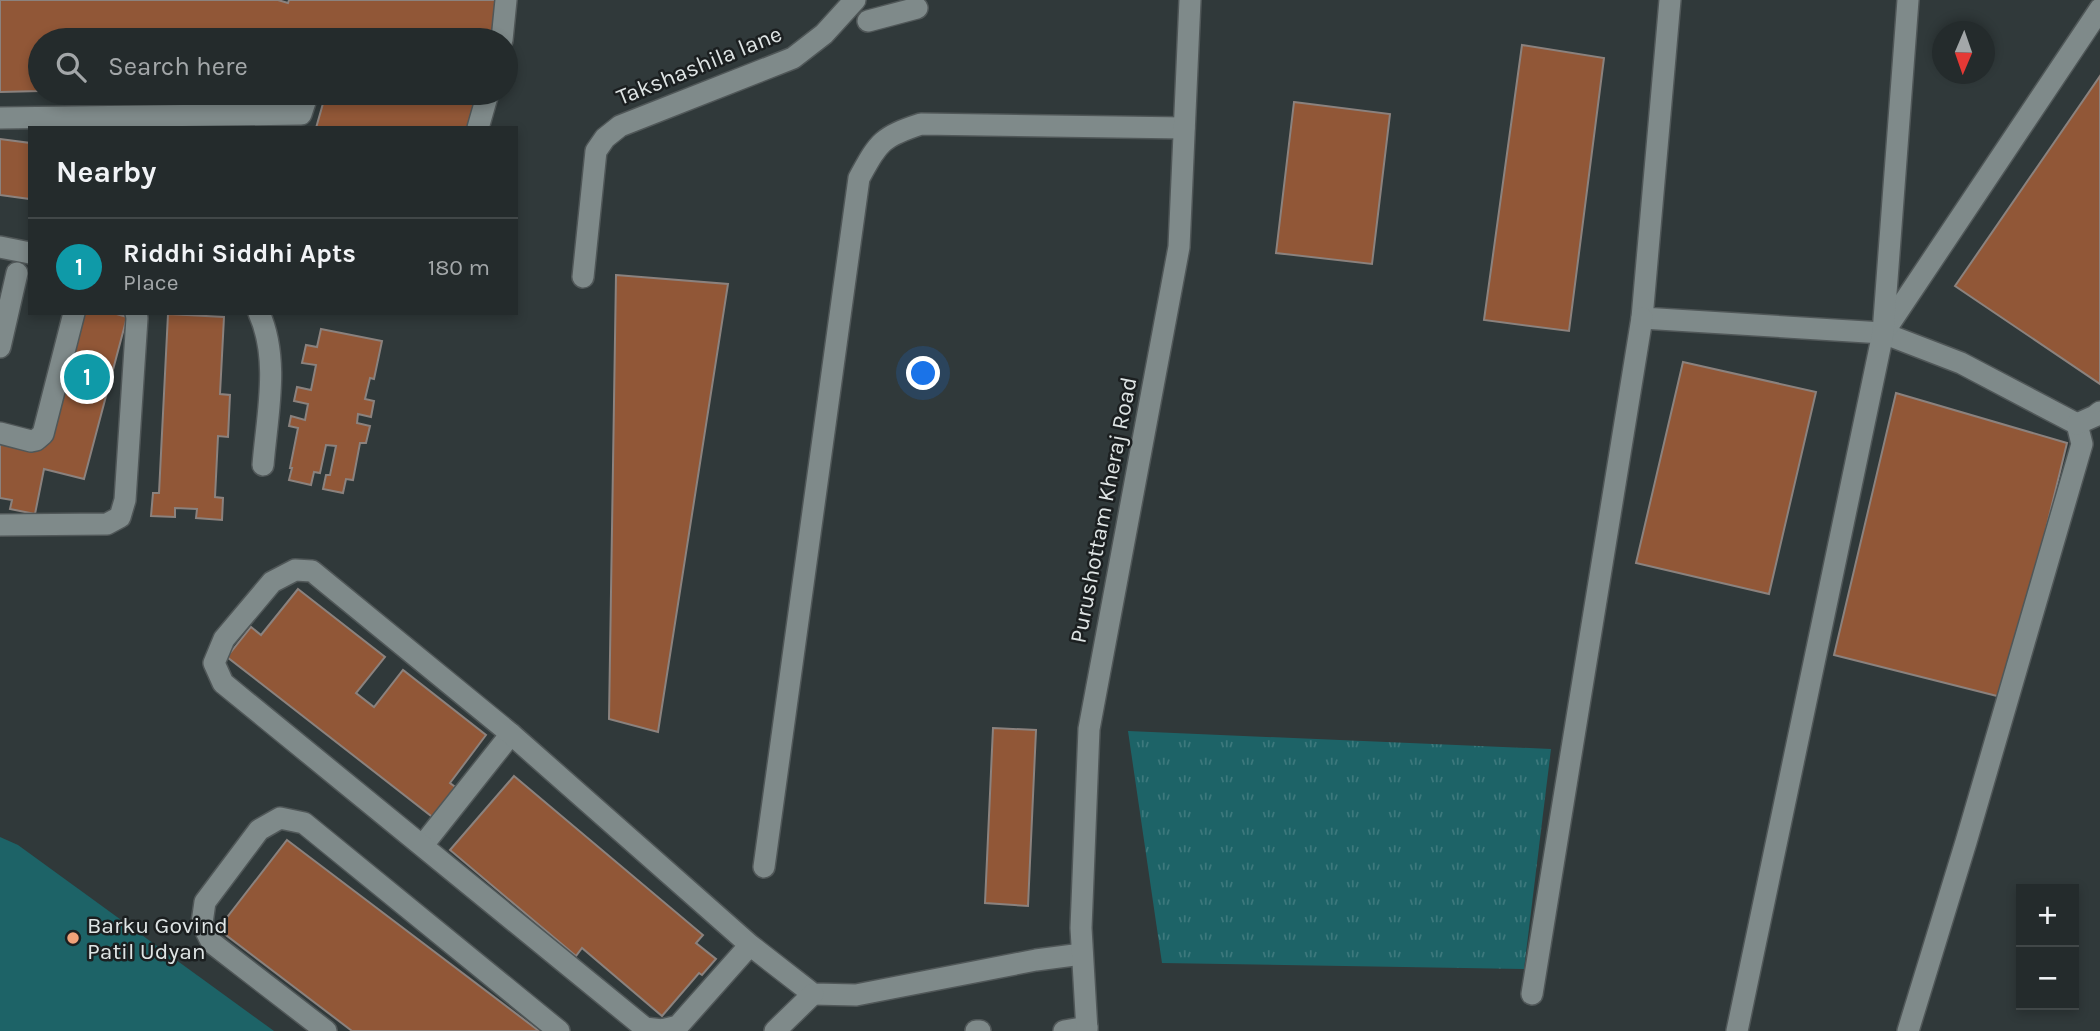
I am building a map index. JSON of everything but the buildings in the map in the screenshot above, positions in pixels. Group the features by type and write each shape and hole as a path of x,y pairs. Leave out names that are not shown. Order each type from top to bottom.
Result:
{"street":[{"path":"503,28 506,0"},
{"name":"Takshashila lane","path":"583,277 596,152 605,138 620,126 793,58 824,34 855,0"},
{"name":"Purushottam Kheraj Road","path":"1087,1029 1081,928 1089,729 1179,247 1190,0"},
{"path":"1532,994 1642,318 1670,0"},
{"path":"1737,1031 1883,333 1908,0"},
{"path":"868,21 893,7 917,8"},
{"path":"1883,333 2100,9"},
{"path":"479,126 485,105"},
{"path":"0,118 301,121"},
{"path":"764,866 859,178 876,148 894,133 921,124 1184,128"},
{"path":"0,247 28,253"},
{"path":"0,347 16,273"},
{"path":"0,433 31,441 43,434 73,315"},
{"path":"0,525 107,524 120,517 125,500 136,315"},
{"path":"260,315 267,330 272,366 263,465"},
{"path":"1642,318 1883,333 1961,363 2077,424 2082,444 2073,478 1908,1031"},
{"path":"2077,424 2100,412"},
{"path":"750,945 678,1026 662,1030 645,1028 223,683 214,663 224,639 272,582 295,570 312,571 511,734 750,945 813,993 856,995 1036,960 1082,954"},
{"path":"423,845 511,734"},
{"path":"326,1031 212,943 202,923 205,902 259,830 281,818 304,824 559,1031"},
{"path":"775,1031 813,993"},
{"path":"1064,1031 1087,1029"}],"green space":[{"path":"1128,731 1551,749 1524,969 1162,963"},
{"name":"Barku Govind Patil Udyan","path":"0,837 18,845 274,1031 0,1031"}],"place":[{"name":"Riddhi Siddhi Apts","path":"87,377"},
{"name":"Barku Govind Patil Udyan","path":"73,938"}]}
